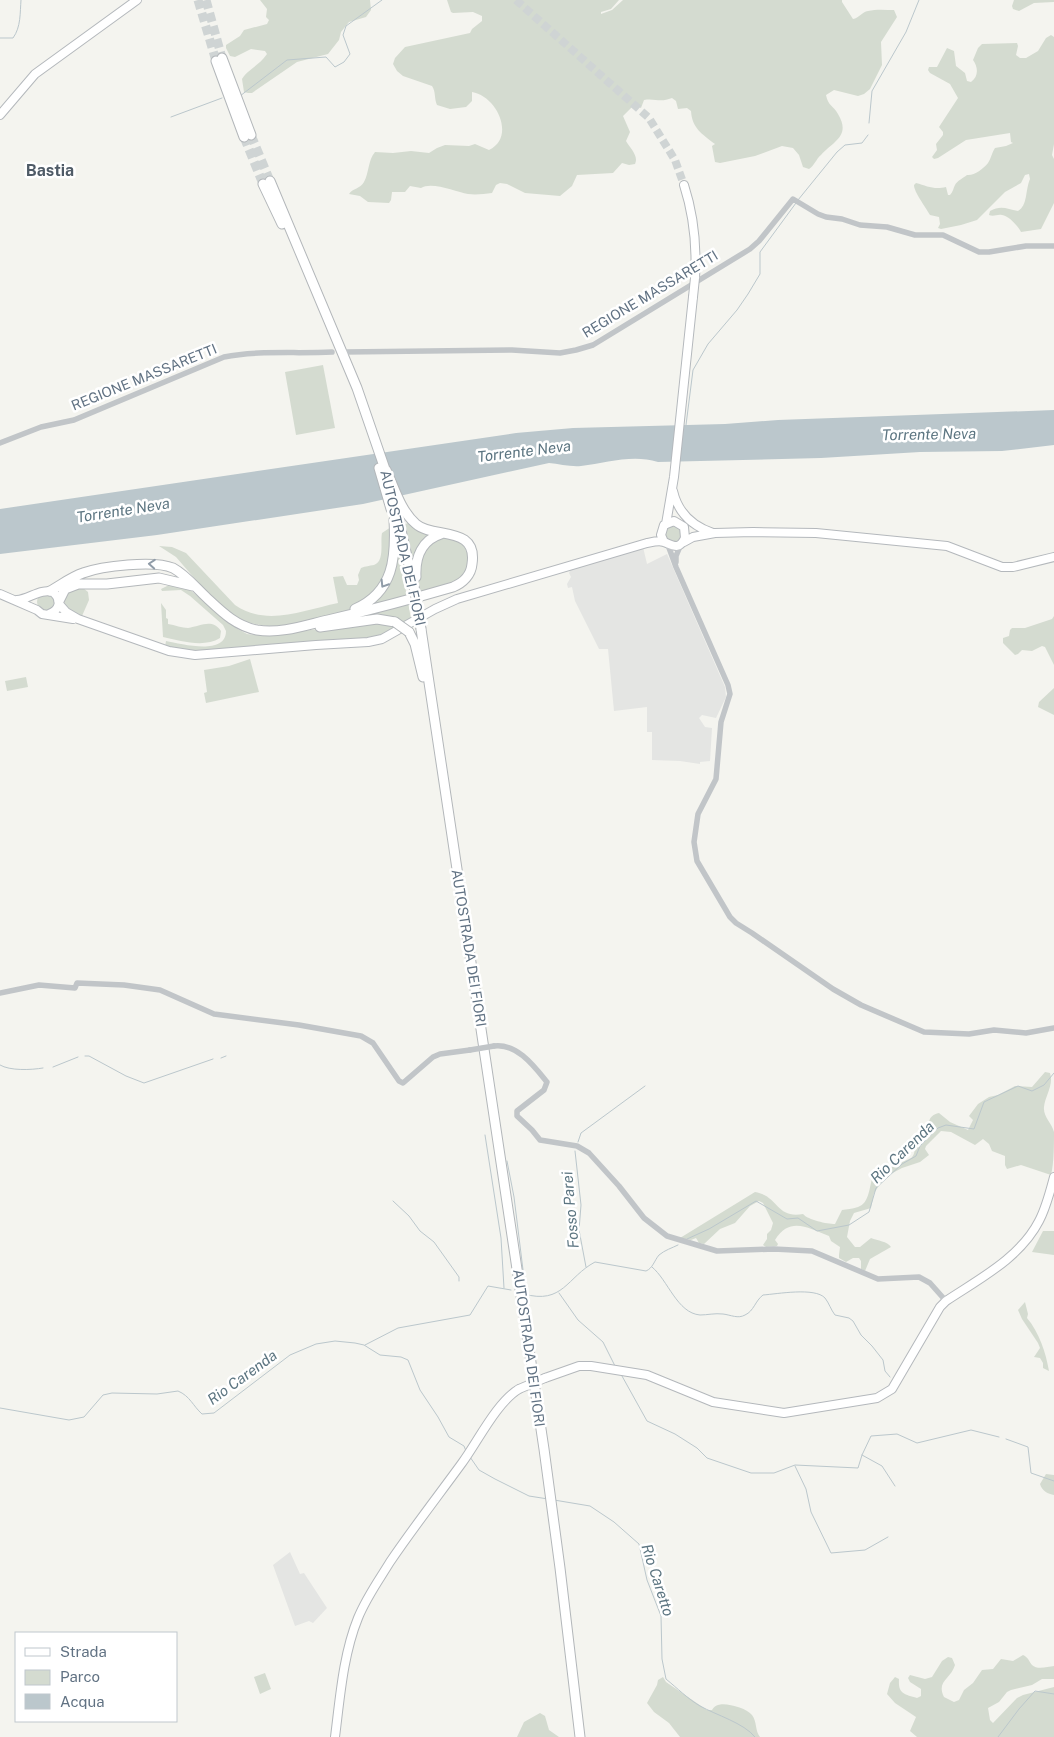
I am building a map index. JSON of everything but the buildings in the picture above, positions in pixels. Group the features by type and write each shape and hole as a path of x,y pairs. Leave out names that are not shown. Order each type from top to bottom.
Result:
{"highway":[{"path":"219,59 247,136"},
{"name":"AUTOSTRADA DEI FIORI","path":"266,182 354,389 386,470 396,520 419,612 416,631 544,1449 580,1737"},
{"name":"AUTOSTRADA DEI FIORI","path":"354,389 396,520"},
{"path":"50,591 87,571 153,563 174,569 182,574 223,613 243,626 269,631 337,618 422,596 461,583 471,571 472,554 462,539 455,535 430,532 418,526 401,505 386,470"},
{"path":"337,618 370,601 386,582 391,571 395,551 396,520"},
{"path":"414,592 416,567 422,549 431,538 444,533"},
{"path":"59,603 66,589 78,584 107,584 159,578 194,586"},
{"name":"AUTOSTRADA DEI FIORI","path":"414,592 416,631 547,1508 574,1737"},
{"path":"300,626 313,628 377,619 395,622 416,631"}],"main road":[{"path":"0,115 34,74 137,0"},
{"path":"0,594 42,614 78,619 169,651 194,656 316,644 368,642 382,639 434,609 458,599 647,542 661,531 666,524 673,492 697,251 684,185"},
{"path":"673,492 675,509 686,534 682,543"},
{"path":"673,492 679,508 685,517 694,525 711,534"},
{"path":"666,524 674,521 711,534"},
{"path":"661,531 662,539 666,544"},
{"path":"647,542 677,546 693,537 711,534 753,532 816,533 935,545 959,550 1008,568 1054,557"},
{"path":"14,601 24,600 44,591 50,591 56,594 59,603 66,612 78,619"},
{"path":"37,610 35,603 38,594"},
{"path":"49,614 56,611 59,603"},
{"path":"335,1737 348,1655 360,1611 392,1560 509,1395 566,1370 579,1366 591,1366 647,1375 713,1402 772,1412 794,1412 877,1398 892,1389 940,1307 1020,1248 1040,1220 1054,1177"}],"street":[{"name":"REGIONE MASSARETTI","path":"346,352 512,350 560,353 593,345 750,249 795,201 826,217 842,219 857,224 887,227 915,235 943,235 978,252 1026,246 1054,246"},
{"name":"REGIONE MASSARETTI","path":"0,443 41,427 74,420 224,357 238,354 332,352"},
{"path":"676,567 676,556 682,543"},
{"path":"666,544 728,685 730,694 721,722 716,779 698,814 694,842 697,860 718,898 736,923 833,989 861,1005 924,1032 969,1034 994,1030 1026,1033 1054,1028"},
{"path":"0,993 39,985 75,988 77,984 124,985 160,990 214,1014 299,1025 361,1036 373,1043 398,1081 402,1083 433,1057 440,1054 494,1046 505,1046 515,1049 547,1082 544,1090 516,1110 517,1116 540,1140 577,1146 589,1154 619,1186 644,1218 667,1236 717,1251 774,1249 812,1251 878,1280 919,1277 930,1283 946,1301"}],"shaded area":[{"path":"643,547 647,564 667,554 725,687 726,697 716,718 702,715 699,718 705,727 712,728 710,761 700,762 700,764 652,760 652,732 647,732 647,707 614,711 608,649 599,649 575,601 572,587 568,588 567,584 571,577 569,573 571,568"},
{"path":"290,1552 300,1574 304,1573 327,1608 313,1623 309,1621 295,1626 273,1565"}],"green space":[{"path":"260,0 370,0 371,10 366,17 349,22 341,32 339,40 328,54 297,62 252,93 248,93 244,92 242,79 267,54 265,51 251,49 235,57 230,56 226,45 240,36 244,30 267,24 269,20 266,17 267,9"},
{"path":"447,0 619,0 611,9 601,12 601,14 612,10 623,0 842,0 853,19 871,10 894,10 897,17 881,42 882,65 870,89 858,96 834,90 826,95 842,122 842,133 836,142 809,169 803,167 799,155 793,148 782,146 755,156 720,163 715,162 712,146 715,144 702,134 693,122 691,111 687,108 678,109 676,101 672,98 644,100 641,108 634,105 623,116 630,132 626,141 635,155 635,164 622,163 613,173 577,175 572,186 560,196 525,193 507,184 500,183 496,185 492,193 477,194 468,194 438,186 421,188 410,186 405,192 392,192 389,203 368,202 360,196 349,194 364,182 375,152 411,151 429,153 445,145 469,146 475,144 489,150 497,144 501,136 502,127 500,118 489,101 481,95 472,92 472,101 466,107 450,109 437,105 432,86 403,76 393,64 395,58 405,47 470,33 482,21 482,16 473,12 451,12"},
{"path":"1014,0 1054,0 1054,2 1034,3 1019,11 1013,9"},
{"path":"1051,35 1054,37 1054,144 1052,155 1054,159 1054,203 1041,229 1021,232 1008,217 989,215 990,211 997,208 1018,211 1021,208 1026,197 1030,179 1029,174 1025,175 1021,183 1005,192 977,220 961,225 938,228 940,224 939,217 930,215 914,185 916,183 934,188 946,187 948,195 950,195 959,181 967,175 978,172 986,165 995,148 1013,143 1011,142 1010,133 966,140 934,159 932,157 937,150 936,144 943,135 939,127 958,98 950,84 930,73 929,67 937,67 947,48 954,51 956,66 965,73 967,81 971,82 977,71 973,60 978,48 982,44 1017,43 1016,55 1020,58 1026,58 1038,51 1046,38"},
{"path":"323,365 335,428 296,435 285,372"},
{"path":"412,522 432,534 413,566 405,524"},
{"path":"673,526 681,534 673,542 665,534"},
{"path":"391,527 394,545 382,584 358,606 346,611 290,625 273,627 250,623 239,619 227,611 208,594 176,557 159,546 172,547 186,553 235,605 247,612 259,615 285,615 338,603 333,577 343,576 347,585 357,585 361,568 374,565 380,560 382,533"},
{"path":"441,536 461,542 468,550 470,565 461,580 420,593 418,569 425,548"},
{"path":"398,553 407,597 369,606"},
{"path":"171,584 189,589 236,628 247,634 273,635 378,621 399,626 374,639 181,652 165,647 166,641 192,646 211,646 219,644 224,639 226,631 223,625 181,590 162,591 161,589"},
{"path":"73,588 83,588 88,592 89,600 82,616 70,611 64,602 65,593"},
{"path":"42,593 50,593 55,598 53,609 42,611 37,606 37,598"},
{"path":"408,602 411,619 403,623 400,621 324,625"},
{"path":"161,603 166,610 168,624 183,628 206,624 214,625 221,631 220,638 207,643 200,643 163,637"},
{"path":"1054,616 1054,665 1045,647 1042,646 1032,651 1022,650 1015,655 1003,643 1003,638 1009,636 1012,628 1025,628 1052,619"},
{"path":"250,659 259,692 206,703 204,693 207,692 204,670 229,666"},
{"path":"26,677 28,687 7,691 5,681"},
{"path":"1054,688 1054,715 1038,707 1039,702"},
{"path":"1045,1072 1050,1073 1051,1077 1044,1111 1054,1132 1051,1175 1021,1165 1007,1169 1005,1156 992,1151 989,1144 983,1139 975,1145 951,1132 941,1131 926,1146 925,1149 929,1155 920,1162 902,1168 885,1177 874,1193 871,1208 854,1213 850,1221 847,1237 855,1247 860,1247 871,1238 885,1242 891,1247 870,1259 865,1271 861,1269 859,1258 853,1258 846,1262 839,1258 840,1247 831,1241 829,1236 807,1227 793,1226 787,1228 775,1240 778,1244 777,1246 766,1247 763,1245 773,1223 763,1203 759,1201 750,1206 735,1223 720,1229 704,1244 699,1243 696,1238 691,1240 680,1238 755,1192 763,1194 787,1213 794,1215 803,1214 813,1220 835,1224 842,1210 858,1207 865,1202 873,1176 914,1155 916,1147 928,1134 929,1120 932,1116 939,1113 950,1122 968,1130 973,1120 969,1116 978,1104 1015,1086 1032,1087"},
{"path":"1043,1231 1054,1231 1054,1255 1032,1252"},
{"path":"1025,1302 1027,1318 1041,1343 1049,1371 1043,1368 1040,1358 1034,1357 1040,1348 1018,1310"},
{"path":"1046,1474 1054,1475 1054,1495 1042,1489 1040,1484"},
{"path":"1023,1655 1032,1665 1037,1667 1054,1666 1054,1679 1042,1679 1032,1685 1007,1692 999,1702 988,1708 990,1720 993,1723 1017,1698 1054,1687 1054,1737 917,1737 910,1731 916,1717 895,1703 887,1694 890,1683 895,1677 899,1679 900,1688 903,1693 917,1698 921,1696 921,1689 910,1682 908,1678 910,1675 925,1679 932,1677 942,1661 948,1657 952,1658 955,1665 943,1684 942,1692 944,1697 954,1702 959,1700 964,1690 973,1683 982,1670 993,1669 1001,1659 1013,1661"},
{"path":"265,1673 271,1689 260,1694 254,1677"},
{"path":"663,1677 666,1682 707,1710 712,1710 715,1706 721,1704 746,1710 754,1717 760,1737 680,1737 669,1723 654,1712 647,1703 658,1680"},
{"path":"540,1713 545,1716 549,1730 559,1737 517,1737 524,1722"}],"water":[{"name":"Torrente Neva","path":"1054,410 1054,445 1002,451 920,452 821,458 658,462 629,459 577,466 549,463 363,504 157,535 0,554 0,509 516,433 573,428 725,424 778,420"}],"waterway":[{"path":"0,38 13,38 16,34 20,20 21,0"},
{"path":"240,96 287,60 326,57 335,67 344,62 350,54 343,35 346,26 382,0"},
{"path":"869,123 872,91 906,32 919,0"},
{"path":"171,117 222,98"},
{"path":"798,200 837,152 845,145 862,143 868,135"},
{"path":"686,425 693,370 708,344 748,294 760,274 760,252 796,203"},
{"path":"85,1056 89,1056 126,1076 144,1083 213,1059"},
{"path":"221,1058 226,1056"},
{"path":"53,1067 78,1057"},
{"path":"0,1065 27,1070 43,1068"},
{"name":"Rio Carenda","path":"687,1239 709,1229 756,1201 787,1219 798,1218 817,1231 849,1225 869,1212 876,1188 902,1164 916,1156 920,1146 938,1128 946,1125 974,1129 984,1102 1018,1086 1032,1091 1044,1085 1054,1073"},
{"name":"Fosso Parei","path":"578,1142 581,1133 645,1086"},
{"path":"485,1135 501,1238 504,1288"},
{"name":"Fosso Parei","path":"575,1151 581,1205 579,1230 586,1267"},
{"path":"507,1161 514,1197 526,1294"},
{"path":"393,1201 409,1216 420,1231 434,1242 459,1277 459,1281"},
{"path":"524,1294 548,1296 556,1293 595,1262 646,1271 652,1266 659,1255 678,1245"},
{"path":"652,1267 679,1302 692,1313 700,1315 742,1316 748,1313 763,1295 796,1292 820,1295 825,1298 835,1315 849,1318 853,1321 861,1335 883,1360 885,1371 890,1377"},
{"path":"365,1345 398,1328 470,1315 488,1286 511,1290"},
{"path":"559,1293 578,1320 603,1342 615,1366"},
{"name":"Rio Carenda","path":"0,1408 69,1420 84,1417 103,1395 112,1393 157,1394 178,1391 188,1398 202,1414 214,1413 290,1355 316,1344 335,1341 364,1345 380,1355 401,1357 408,1360 420,1390 449,1437 464,1446 466,1451"},
{"path":"622,1376 647,1421 675,1434 697,1448 707,1458 751,1473 774,1473 795,1465 858,1468 871,1436 897,1434 917,1443 971,1430 999,1437"},
{"path":"1006,1439 1028,1447 1031,1473 1054,1481"},
{"name":"Rio Carenda","path":"862,1455 882,1466 895,1486"},
{"name":"Rio Caretto","path":"470,1457 479,1470 495,1479 529,1496 548,1499"},
{"name":"Rio Carenda","path":"795,1466 806,1489 811,1512 831,1553 865,1550 888,1537"},
{"name":"Rio Caretto","path":"554,1500 590,1506 614,1522 639,1544 647,1580 661,1616 662,1659 666,1679 696,1703 737,1723 755,1737"},
{"path":"998,1737 1035,1691 1054,1694"}],"tunnel":[{"path":"198,0 216,61"},
{"path":"206,0 222,58"},
{"path":"516,0 649,118 675,160 684,185"},
{"path":"251,135 270,181"},
{"path":"244,137 263,184"}],"district":[{"name":"Bastia","path":"50,170"}]}
